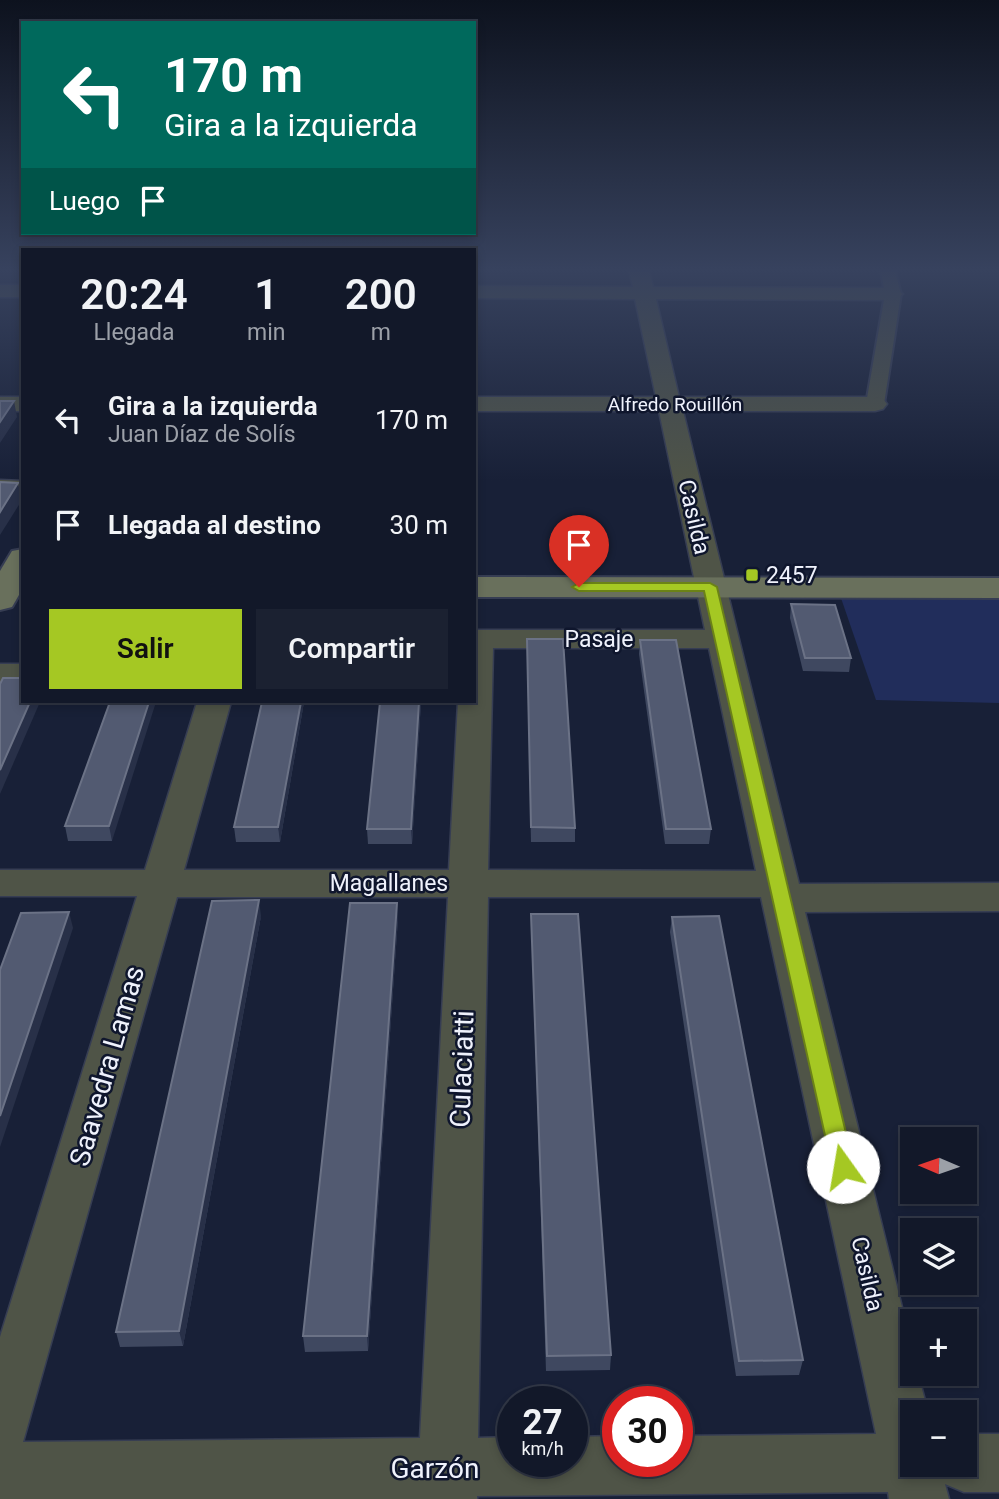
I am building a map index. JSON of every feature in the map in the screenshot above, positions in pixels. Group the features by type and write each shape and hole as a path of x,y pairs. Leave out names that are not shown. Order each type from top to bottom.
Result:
{"main road":[{"path":"476,587 999,588"}],"street":[{"name":"Casilda","path":"655,341 780,891 908,1400"},
{"path":"876,404 886,341"},
{"path":"0,404 21,404"},
{"name":"Alfredo Rouillón","path":"476,404 876,404"},
{"path":"0,488 21,489"},
{"name":"Pasaje","path":"477,639 722,639"},
{"name":"Culaciatti","path":"476,670 477,639"},
{"path":"0,674 21,674"},
{"name":"Saavedra Lamas","path":"0,1429 214,703"},
{"name":"Culaciatti","path":"447,1483 475,703"},
{"name":"Magallanes","path":"0,883 469,883 999,897"},
{"name":"Garzón","path":"977,1466 999,1463"},
{"name":"Garzón","path":"0,1471 447,1483 900,1473"}],"shaded area":[{"path":"841,598 999,599 999,703 876,700"}],"building":[{"path":"0,401 14,401 0,422"},
{"path":"0,482 18,483 0,512"},
{"path":"791,604 835,605 851,658 805,658"},
{"path":"527,639 563,639 575,828 531,827"},
{"path":"640,640 676,640 711,829 666,829"},
{"path":"3,678 21,678 21,703 30,703 0,770 0,684"},
{"path":"110,703 149,703 109,826 65,826"},
{"path":"262,703 301,703 278,827 234,827"},
{"path":"380,703 419,703 411,829 367,829"},
{"path":"259,900 179,1331 116,1332 212,901"},
{"path":"350,903 397,903 367,1336 303,1336"},
{"path":"69,912 0,1116 0,970 21,913"},
{"path":"531,914 578,914 611,1355 547,1356"},
{"path":"719,916 803,1360 739,1361 672,917"}],"place":[{"name":"2457","path":"752,575"}],"route":[{"path":"579,587 710,587 843,1167"}]}
